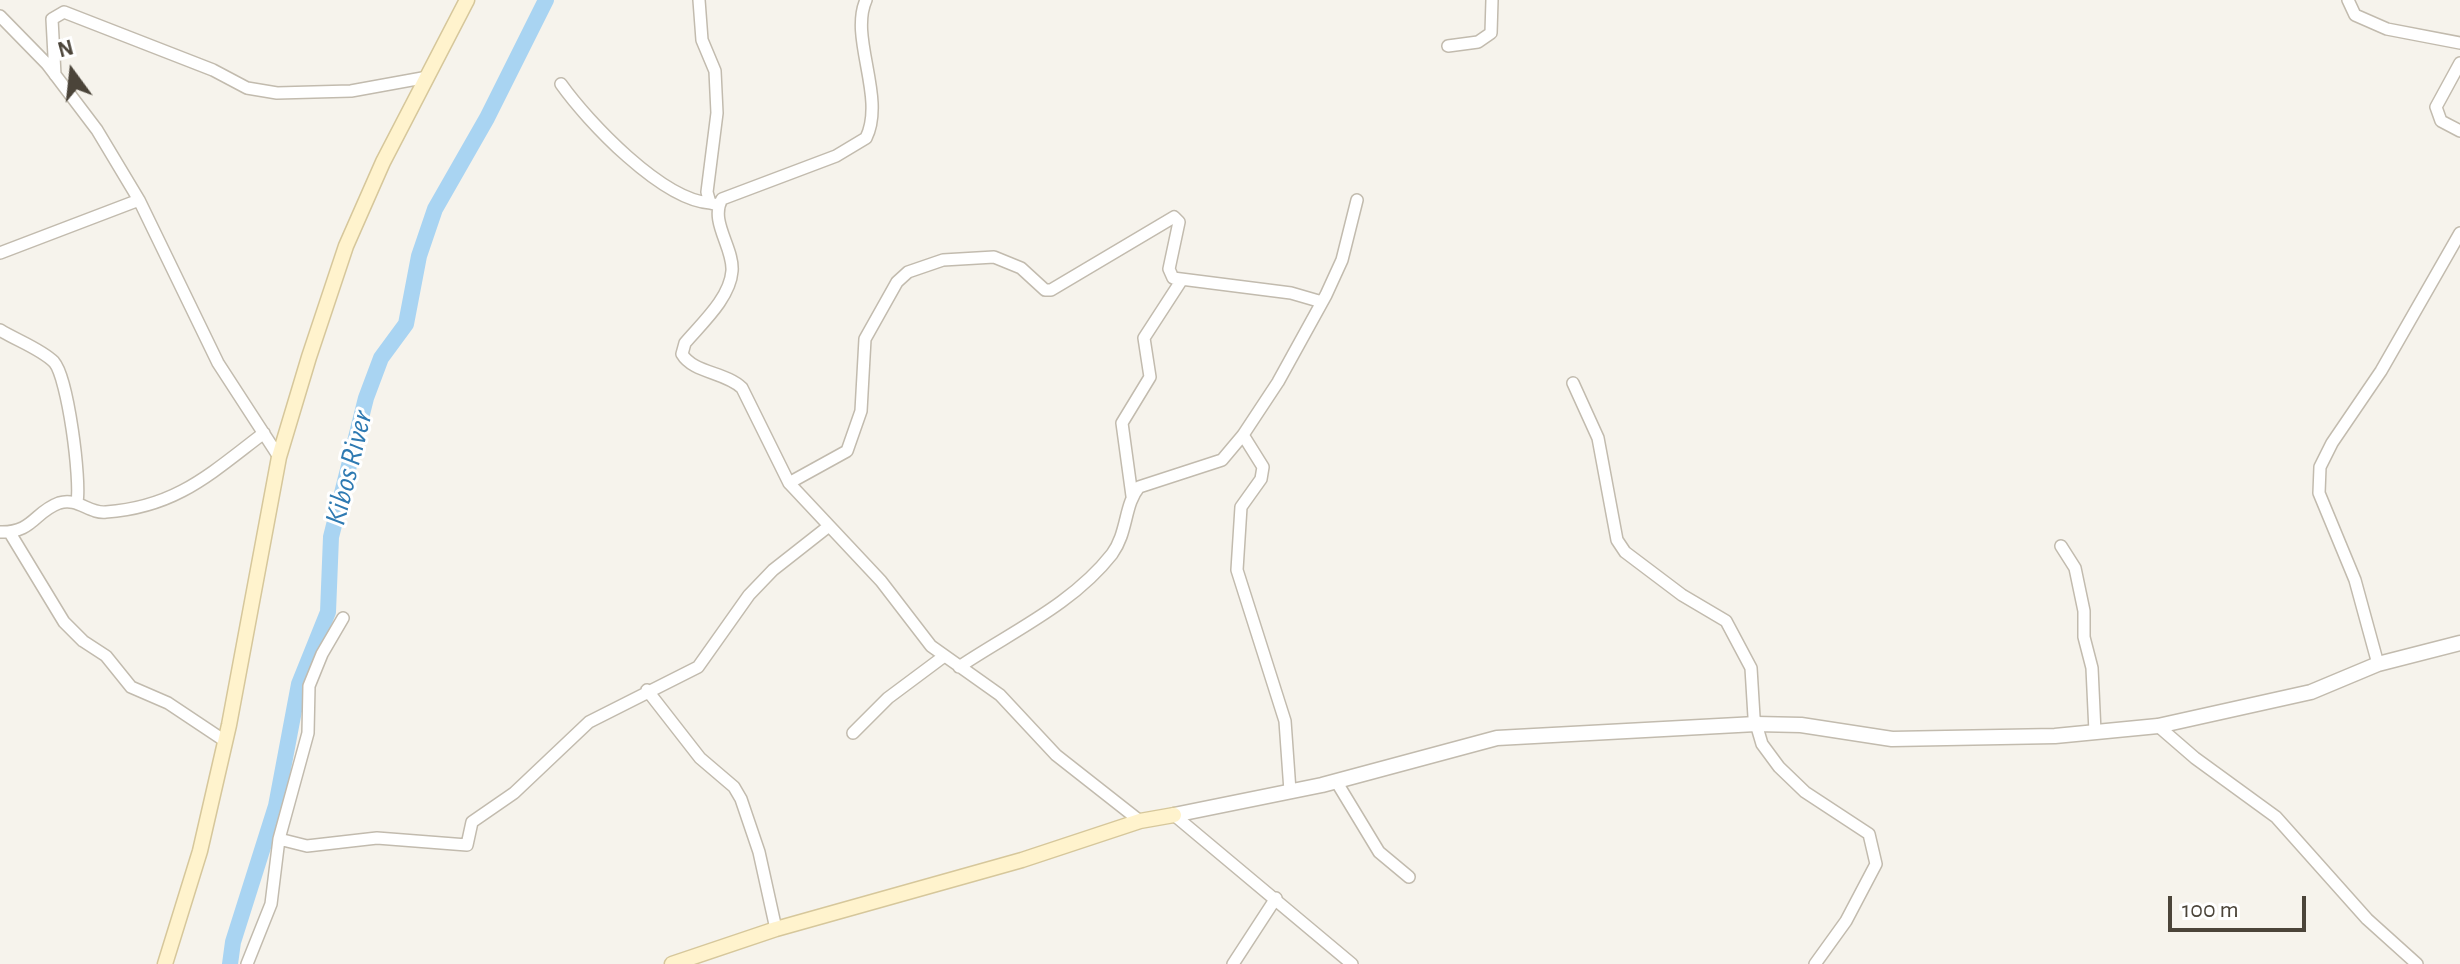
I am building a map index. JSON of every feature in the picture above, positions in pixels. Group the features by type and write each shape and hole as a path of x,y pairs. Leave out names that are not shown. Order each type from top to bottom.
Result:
{"main road":[{"path":"165,964 200,851 225,741 267,533 279,457 346,246 383,162 467,0"},
{"path":"672,964 776,929 931,888 1140,821 1174,815"}],"street":[{"path":"699,0 702,40 715,71 717,113 707,192 714,204 731,257 730,282 685,343 682,354 688,362 734,380 742,388 789,483 881,581 943,657 1000,695 1056,755 1140,821"},
{"path":"561,84 587,116 638,163 692,200 714,204 728,194 794,174 847,151 866,138 871,117 862,24 866,0"},
{"path":"1448,46 1478,42 1491,33 1492,0"},
{"path":"2348,0 2355,15 2387,29 2460,43"},
{"path":"55,76 52,19 64,12 213,70 247,88 351,91 428,77"},
{"path":"0,16 32,46 97,130 139,200 198,327 279,457"},
{"path":"2460,63 2436,107 2441,121 2460,131"},
{"path":"0,253 139,200"},
{"path":"1132,496 1139,487 1222,460 1243,435 1284,372 1322,302 1342,260 1357,200"},
{"path":"789,483 847,451 861,411 865,339 897,282 908,272 943,260 994,257 1021,268 1045,290 1051,290 1174,217 1179,222 1170,275 1181,281 1291,293 1322,302"},
{"path":"2378,664 2355,580 2324,508 2317,478 2332,443 2381,371 2460,233"},
{"path":"959,667 1013,636 1098,569 1125,534 1132,496 1122,423 1150,377 1144,338 1181,281"},
{"path":"0,330 48,358 57,367 70,409 79,479 77,502"},
{"path":"1573,383 1598,438 1617,540 1625,552 1682,595 1726,621 1751,668 1756,724 1762,744 1779,767 1805,792 1869,834 1876,864 1864,890 1815,964"},
{"path":"225,741 168,703 131,687 106,656 83,641 64,622 5,532 26,529 55,505 77,502 101,513 171,497 200,484 264,433"},
{"path":"1243,435 1263,467 1261,479 1241,507 1237,570 1285,721 1290,791"},
{"path":"279,839 307,846 377,838 467,845 472,822 514,793 589,722 647,690 698,667 749,595 773,570 829,526"},
{"path":"2061,546 2075,568 2084,611 2084,637 2092,668 2095,732"},
{"path":"247,964 271,904 279,839 308,733 309,686 322,654 343,618"},
{"path":"1174,815 1336,781 1497,738 1756,724 1801,725 1892,739 2095,732 2158,726 2311,692 2378,664 2460,643"},
{"path":"853,733 888,698 943,657"},
{"path":"647,690 694,750 734,787 741,799 759,852 776,929"},
{"path":"2158,726 2195,758 2276,817 2367,919 2417,964"},
{"path":"1336,781 1379,852 1409,877"},
{"path":"1174,815 1352,964"},
{"path":"1233,964 1276,898"}],"waterway":[{"name":"Kibos River","path":"230,964 233,942 276,806 299,684 328,612 331,537 366,398 381,358 406,324 419,256 435,209 487,118 546,0"}]}
